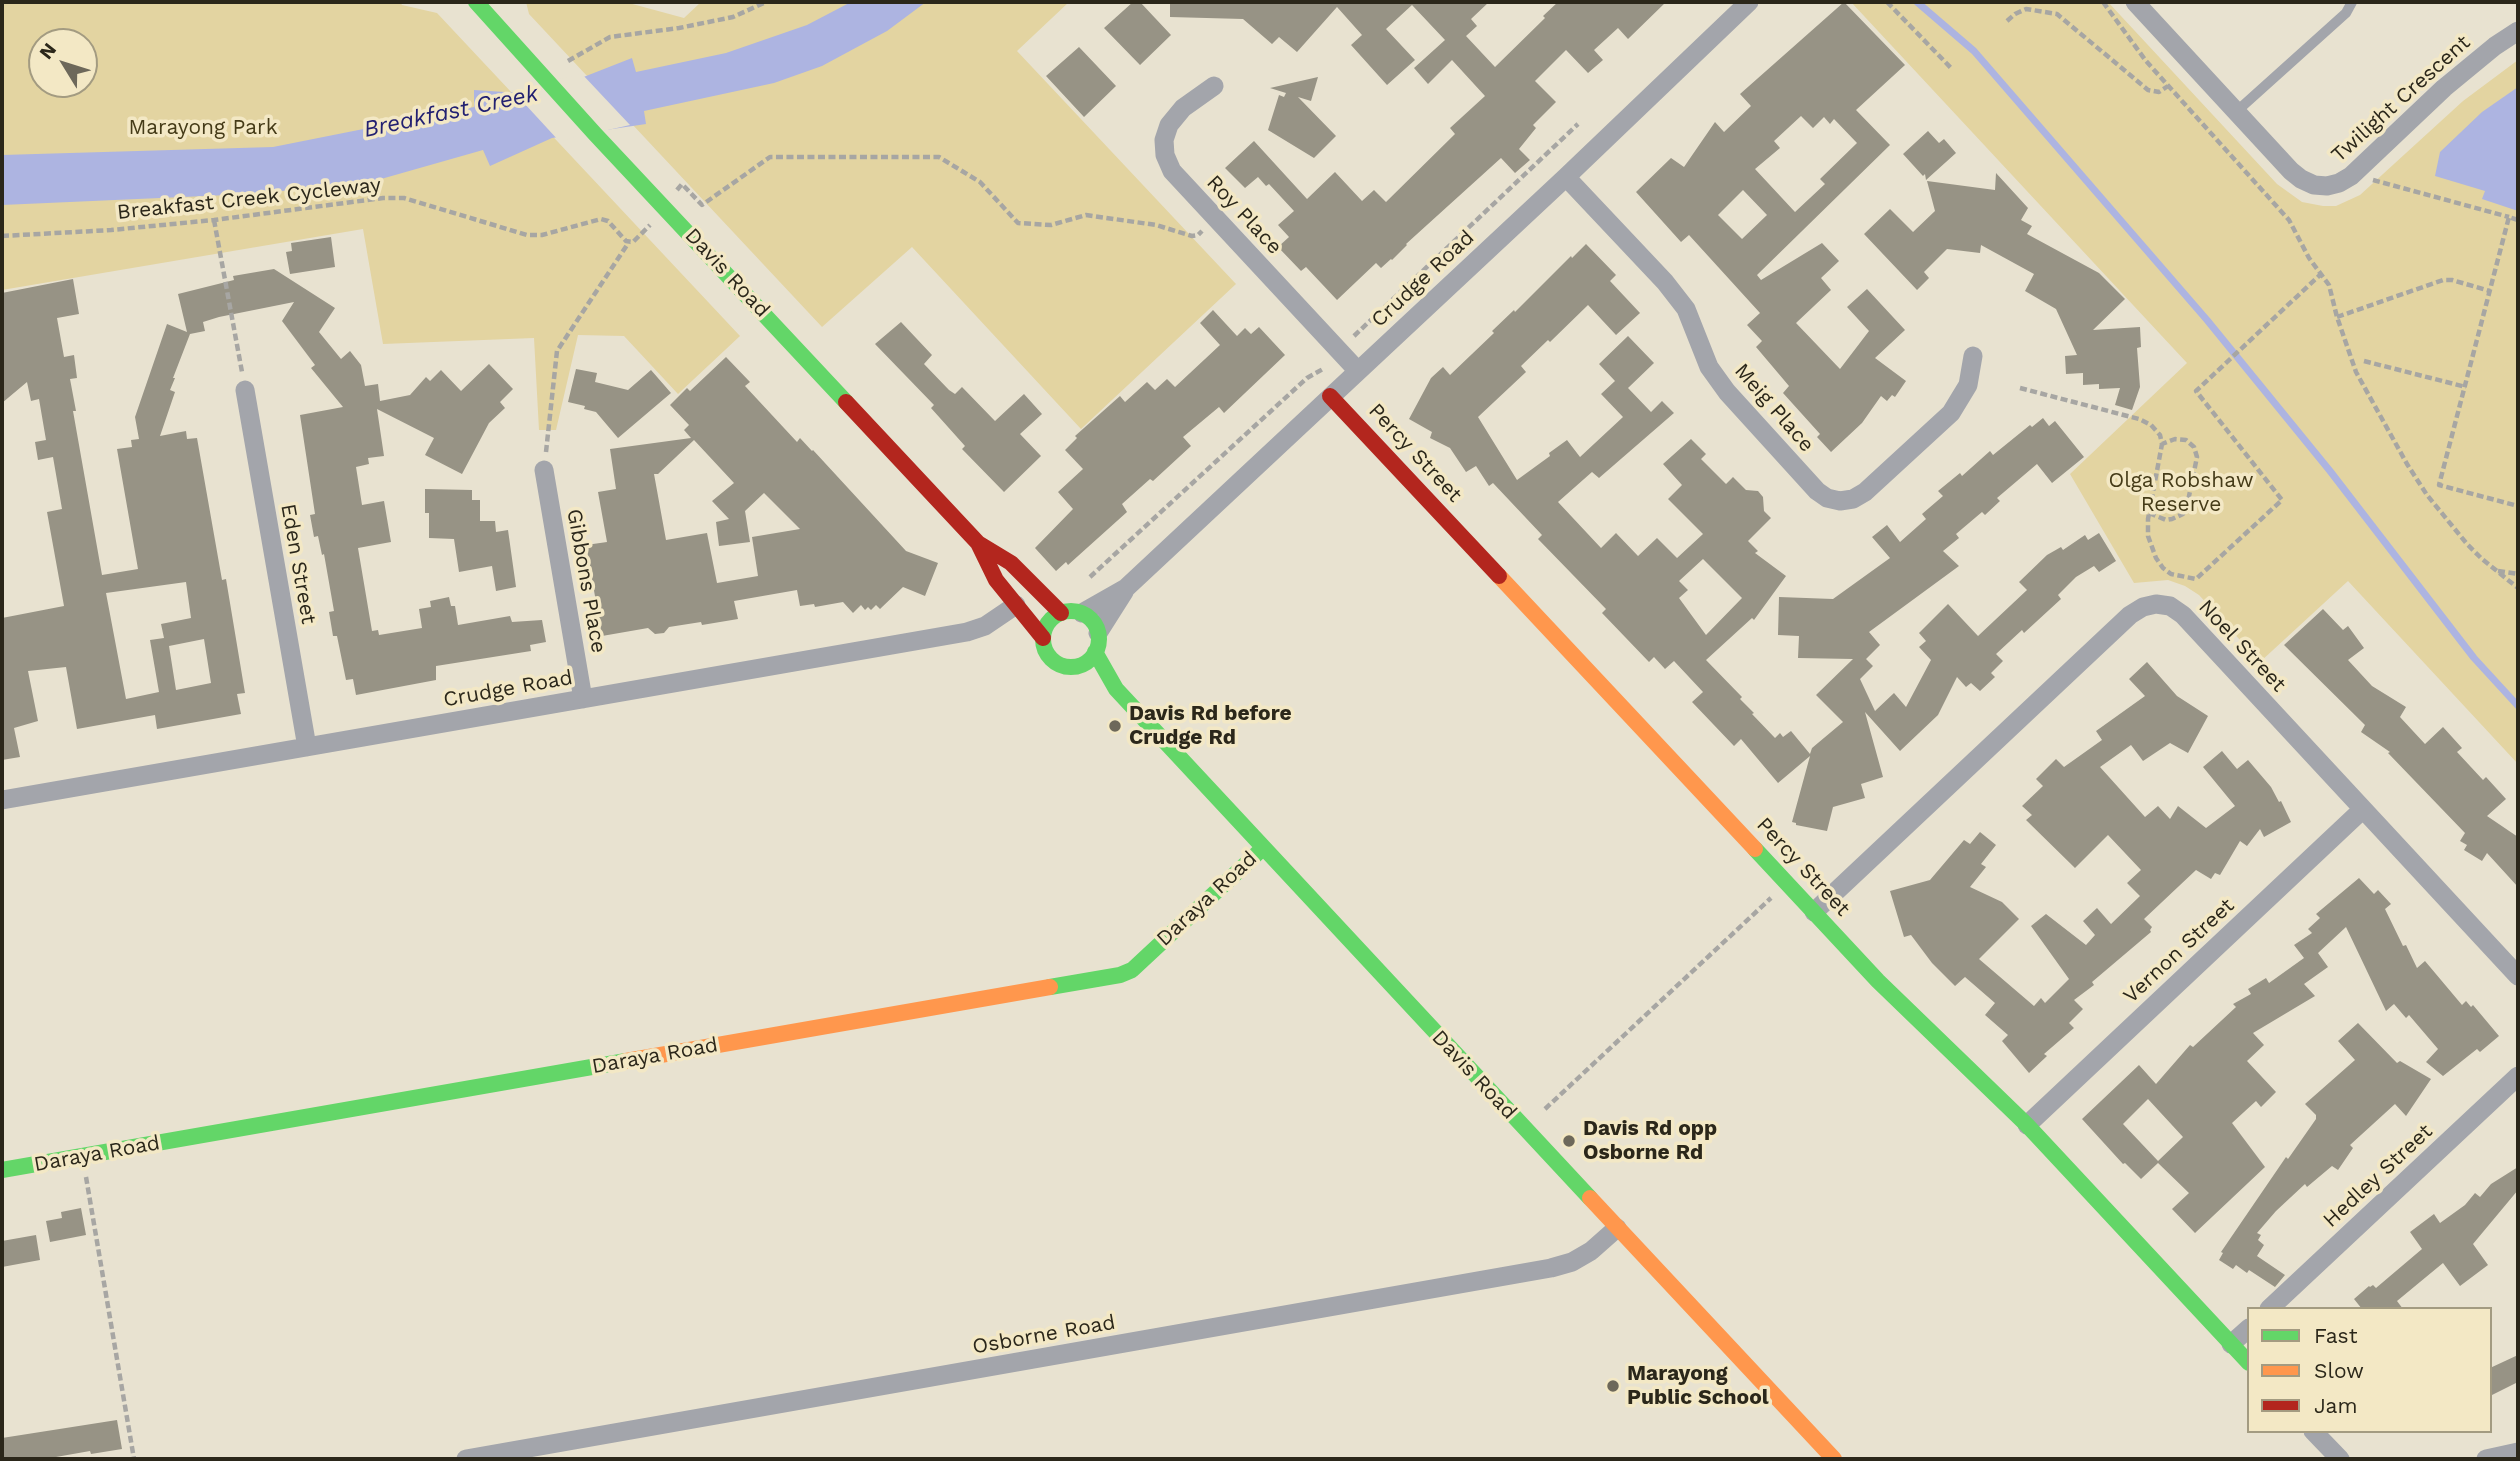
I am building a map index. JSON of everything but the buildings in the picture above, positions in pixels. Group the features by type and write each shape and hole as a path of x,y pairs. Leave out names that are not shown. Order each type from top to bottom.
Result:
{"street":[{"name":"Crudge Road","path":"1082,613 1126,588 1749,2"},
{"name":"Twilight Crescent","path":"2135,2 2291,171 2314,185 2326,186 2339,184 2351,176 2471,64 2518,31"},
{"name":"Davis Road","path":"482,4 547,82 978,543 1011,563 1061,613"},
{"name":"Roy Place","path":"1214,86 1183,108 1169,125 1164,140 1165,155 1172,171 1357,370"},
{"name":"Meig Place","path":"1566,177 1665,282 1686,309 1709,367 1727,392 1817,491 1827,498"},
{"path":"1828,519 1827,498 1840,501 1853,499 1865,492 1951,413 1968,386 1973,356"},
{"name":"Eden Street","path":"245,390 307,747"},
{"name":"Percy Street","path":"1330,396 1814,912 1929,1032 2027,1125 2247,1361"},
{"name":"Gibbons Place","path":"544,470 583,699"},
{"name":"Davis Road","path":"978,543 996,580 1043,638"},
{"name":"Crudge Road","path":"1096,643 1126,588"},
{"name":"Noel Street","path":"1814,912 2130,615 2143,607 2156,604 2170,606 2183,615 2518,976"},
{"name":"Crudge Road","path":"2,800 967,632 985,626 1016,605"},
{"path":"1061,613 1082,613 1095,625 1096,643 1082,664 1073,666 1055,662 1046,651 1043,638 1049,621 1061,613"},
{"name":"Davis Road","path":"1096,643 1116,689"},
{"name":"Davis Road","path":"1073,666 1116,689 1834,1459"},
{"name":"Vernon Street","path":"2027,1125 2363,809"},
{"name":"Daraya Road","path":"2,1170 1120,975 1132,970 1263,848"},
{"name":"Hedley Street","path":"2271,1307 2518,1076"},
{"name":"Osborne Road","path":"466,1459 1551,1268 1573,1262 1591,1251 1617,1228"},
{"path":"2231,1344 2247,1330"},
{"path":"2315,1433 2340,1459"},
{"path":"2486,1459 2518,1452"}],"lane":[{"path":"2237,111 2346,13 2352,2"}],"path":[{"path":"568,61 610,37 679,28 733,17 766,2"},
{"path":"1887,2 1952,69"},
{"path":"2103,2 2146,61 2289,220 2309,258 2329,285 2337,317 2357,372 2407,464 2427,495 2468,544 2518,588"},
{"path":"2007,21 2026,9 2057,14 2148,90 2159,92 2168,86"},
{"path":"1354,336 1578,124"},
{"path":"682,184 702,205 770,157 939,157 981,182 1018,223 1051,225 1086,215 1156,225 1192,236 1198,235 1217,219"},
{"path":"2372,180 2518,220"},
{"name":"Breakfast Creek Cycleway","path":"2,236 111,230 214,220 383,198 404,198 527,235 542,235 601,219 608,221 629,242"},
{"path":"2509,217 2439,485 2518,506"},
{"path":"214,220 245,390"},
{"path":"544,470 557,351 629,242 633,242 646,229"},
{"path":"2020,388 2140,419 2151,425 2160,435 2162,444 2149,513 2148,536 2156,558 2171,574 2196,579 2282,500 2196,391 2321,274"},
{"path":"2337,317 2443,280 2490,291"},
{"path":"2364,361 2466,387"},
{"path":"1090,577 1307,378 1323,369"},
{"path":"2149,513 2166,520 2183,514 2197,457 2194,447 2186,440 2175,439 2162,444"},
{"path":"2497,571 2518,574"},
{"path":"1545,1109 1772,898"},
{"path":"86,1177 134,1459"}],"green space":[{"name":"Marayong Park","path":"2,2 400,2 402,5 437,13 740,336 678,394 624,336 578,335 556,430 539,430 534,338 383,344 363,229 2,290"},
{"path":"526,2 625,2 684,18 701,2 1069,2 1017,51 1236,284 1081,429 912,247 822,327 529,14"},
{"name":"Olga Robshaw Reserve","path":"1851,2 2108,2 2277,184 2302,202 2323,206 2336,206 2360,195 2463,101 2518,60 2518,764 2348,581 2260,662 2199,595 2185,586 2168,580 2134,583 2070,474 2187,363"}],"water":[{"name":"Breakfast Creek","path":"851,2 926,2 887,31 822,66 774,83 644,111 646,124 552,138 490,166 483,150 360,185 228,195 2,205 2,155 273,147 474,107 474,90 520,93 581,78 632,58 636,72 726,53 807,25"},
{"path":"2518,87 2518,211 2482,199 2485,191 2435,176 2440,152 2482,112"}],"pier":[{"path":"582,74 630,125 559,141 512,90"}],"waterway":[{"path":"1917,2 1974,51 2207,320 2330,471 2474,658 2518,706"}],"traffic: fast":[{"path":"476,2 595,134 846,402"},
{"path":"1071,611 1086,616 1094,624 1099,639 1094,654 1086,662 1071,667 1056,662 1048,654 1043,639 1048,624 1056,616 1071,611"},
{"path":"1095,652 1116,689 1590,1198"},
{"path":"1050,987 1120,975 1132,970 1263,848"},
{"path":"1755,849 1878,981 2027,1125 2247,1361"},
{"path":"2,1170 626,1061"}],"traffic: slow":[{"path":"1499,576 1755,849"},
{"path":"626,1061 1050,987"},
{"path":"1590,1198 1834,1459"}],"traffic: jam":[{"path":"1330,396 1499,576"},
{"path":"846,402 978,543 1011,563 1061,613"},
{"path":"978,543 996,580 1043,638"}],"place":[{"name":"Davis Rd before Crudge Rd","path":"1115,726"},
{"name":"Davis Rd opp Osborne Rd","path":"1569,1141"},
{"name":"Marayong Public School","path":"1613,1386"}]}
